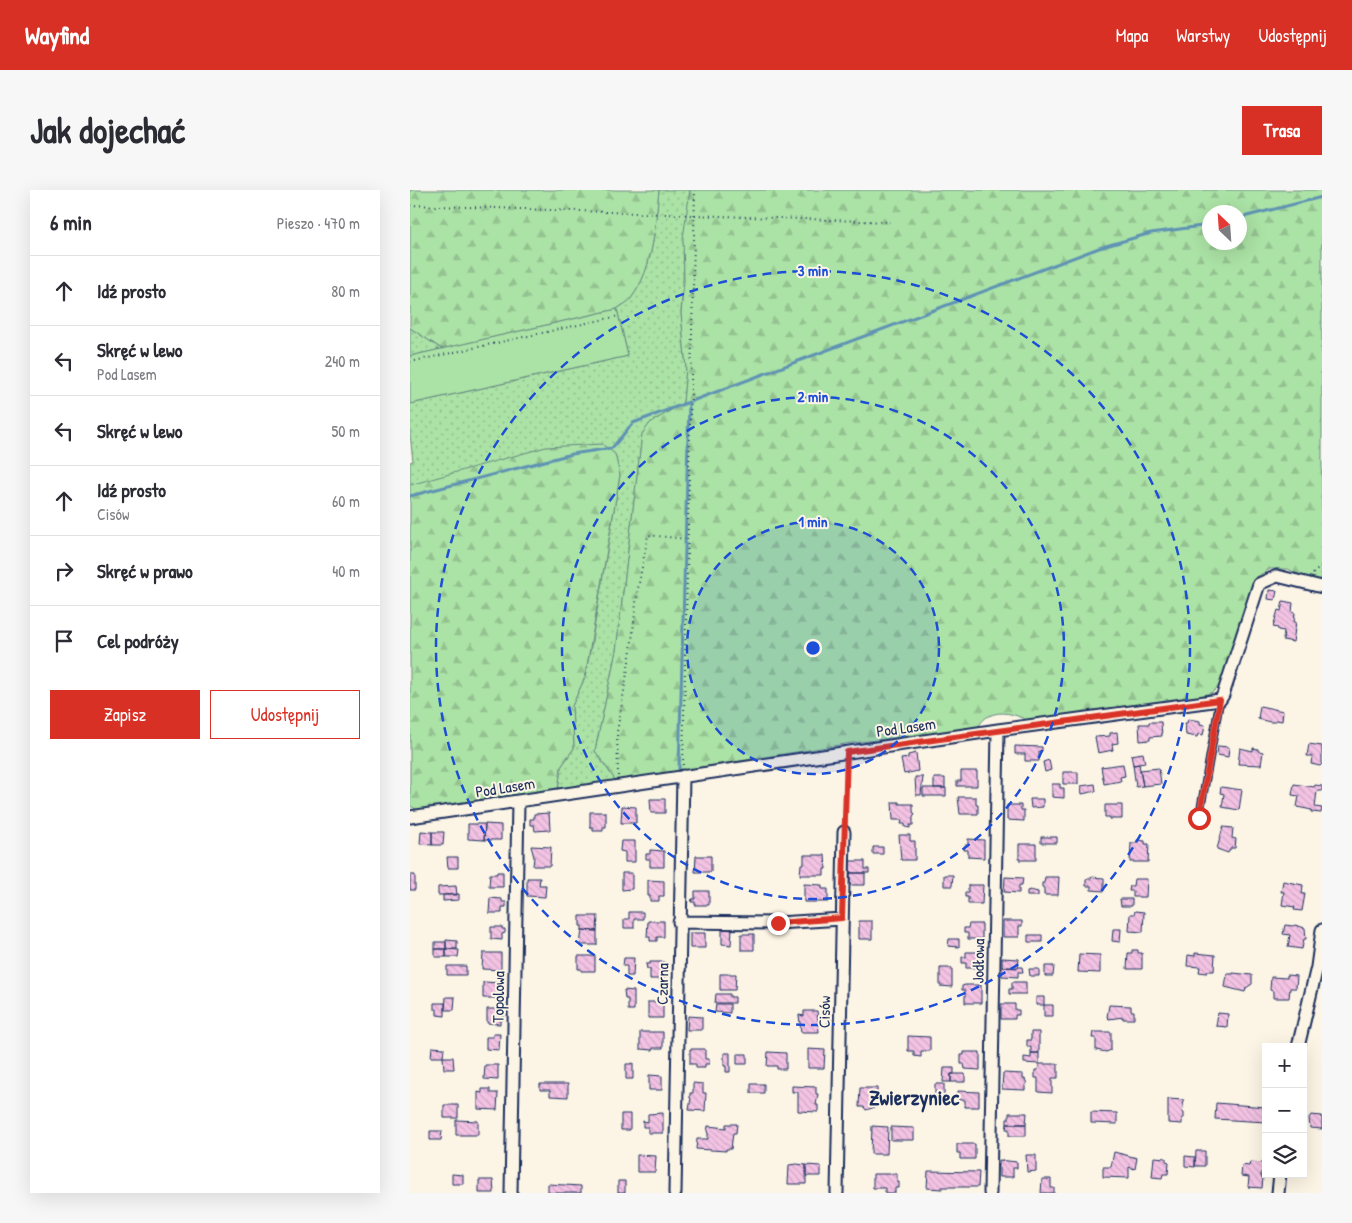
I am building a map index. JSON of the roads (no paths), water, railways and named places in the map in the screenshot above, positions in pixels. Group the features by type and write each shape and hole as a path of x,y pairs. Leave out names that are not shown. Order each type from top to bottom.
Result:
{"street":[{"path":"1220,700 1259,584 1277,576 1322,587"},
{"name":"Pod Lasem","path":"410,817 998,730 1220,700"},
{"name":"Jodłowa","path":"990,1193 998,730"},
{"name":"Czarna","path":"674,1193 683,776"},
{"name":"Topolowa","path":"511,1193 518,802"},
{"name":"Cisów","path":"837,1193 844,832"},
{"path":"679,922 778,923 842,918"},
{"path":"1299,1043 1317,967 1322,930"},
{"path":"1278,1193 1280,1178"}],"lane":[{"path":"1199,818 1220,700"}],"waterway":[{"path":"1247,216 1322,197"},
{"path":"692,401 1099,248 1151,233 1202,226"},
{"path":"410,496 572,454 612,448 633,423 689,402 679,769"}],"district":[{"name":"Zwierzyniec","path":"914,1097"}]}
